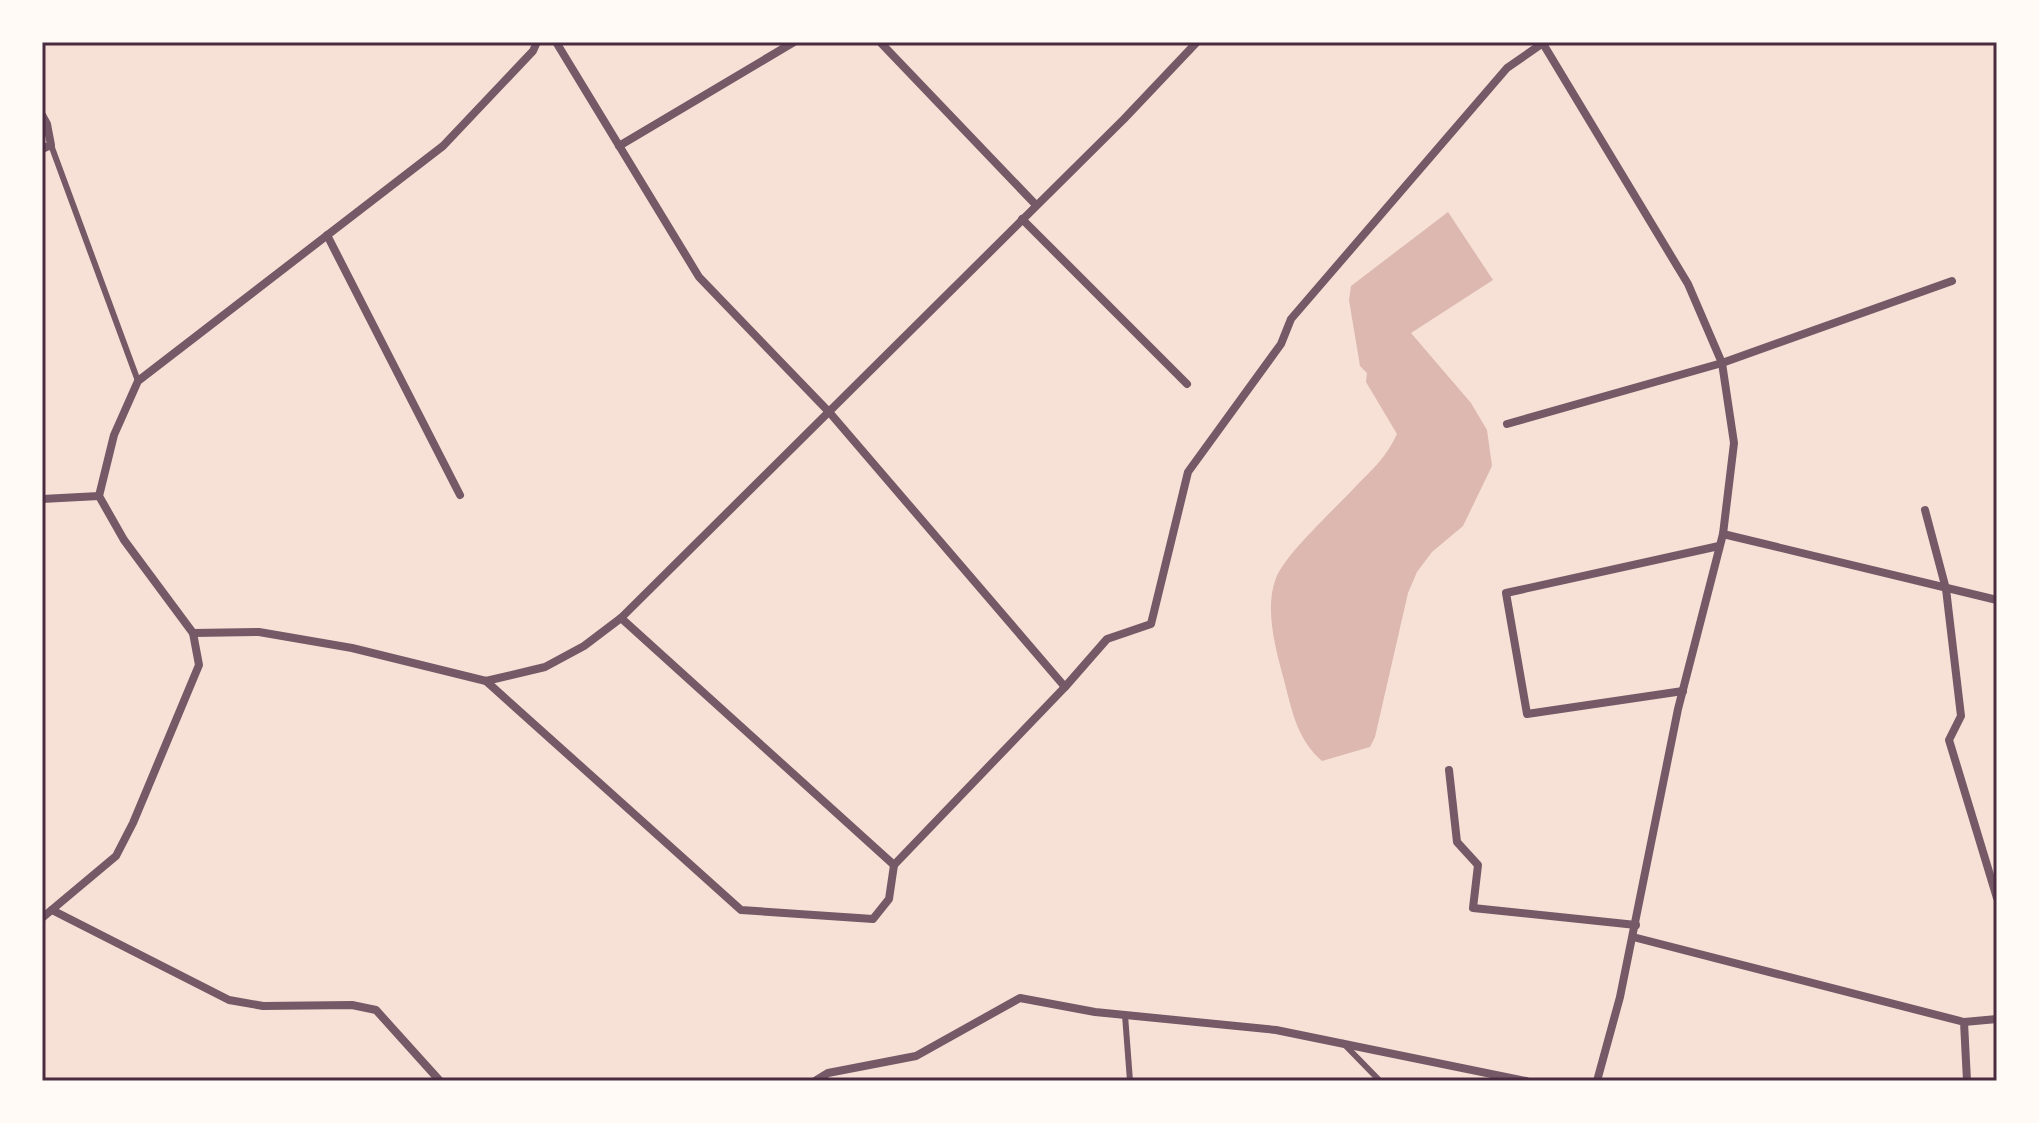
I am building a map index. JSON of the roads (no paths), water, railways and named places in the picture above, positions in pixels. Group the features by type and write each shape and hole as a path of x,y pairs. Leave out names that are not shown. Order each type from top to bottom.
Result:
{"street":[{"path":"42,918 116,856 199,665 193,633 124,540 99,496 114,435 138,381 443,146 533,51 537,42"},
{"path":"556,42 699,277 830,413 1065,687"},
{"path":"619,146 794,42"},
{"path":"880,42 1036,205"},
{"path":"193,633 259,632 352,648 486,681 545,667 584,646 621,618 830,413 1197,42"},
{"path":"486,681 741,910 873,919 889,899 894,865 1107,639 1151,624 1188,472 1281,344 1291,319 1507,68 1542,42 1688,284 1722,363 1734,443 1723,534 1683,691 1636,925 1597,1081"},
{"path":"42,115 47,124 47,147"},
{"path":"1022,219 1187,384"},
{"path":"327,235 460,495"},
{"path":"1507,424 1722,363 1952,281"},
{"path":"42,499 99,496"},
{"path":"1925,510 1946,589 1961,716 1949,740 1997,898"},
{"path":"1723,534 1997,600"},
{"path":"1683,691 1527,714 1506,593 1719,546"},
{"path":"621,618 894,865"},
{"path":"1449,770 1457,842 1478,865 1473,908 1636,925"},
{"path":"52,910 229,1000 263,1006 352,1005 376,1010 440,1081"},
{"path":"1633,937 1964,1022 1997,1019"},
{"path":"815,1081 828,1073 916,1056 1020,998 1125,1015 1276,1030 1526,1081"},
{"path":"1964,1022 1967,1081"}],"lane":[{"path":"47,147 138,381"},
{"path":"1125,1015 1130,1081"},
{"path":"1343,1043 1380,1081"}]}
